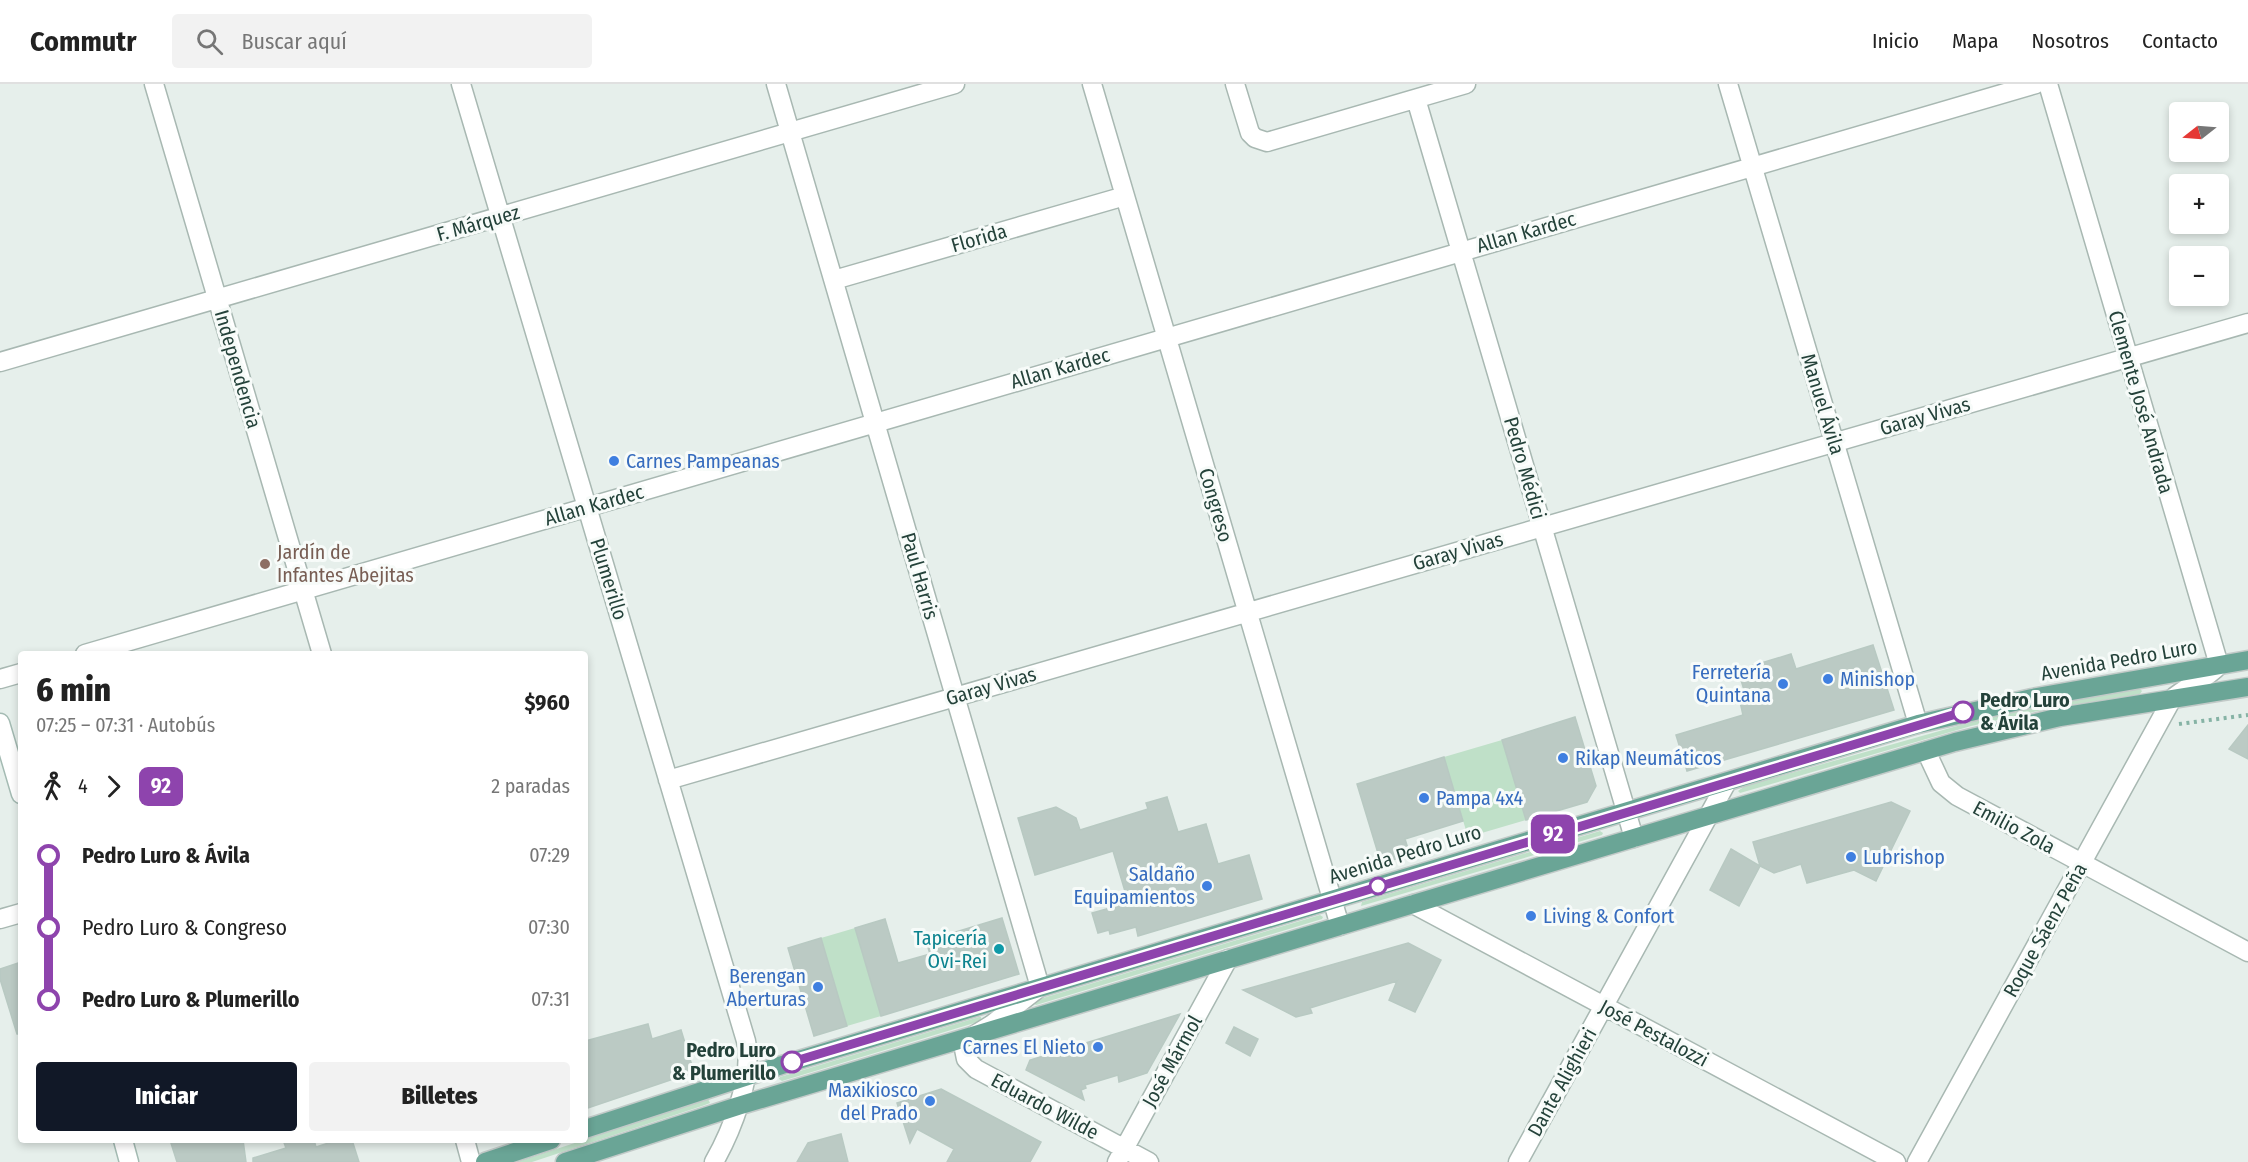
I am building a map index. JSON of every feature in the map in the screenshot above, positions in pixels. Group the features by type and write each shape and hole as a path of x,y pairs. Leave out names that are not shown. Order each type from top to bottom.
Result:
{"main road":[{"name":"Avenida Pedro Luro","path":"588,1128 745,1076 1918,724 2032,698 2248,660"},
{"path":"565,1162 738,1106 1926,751 2039,721 2248,687"},
{"path":"485,1162 542,1143"}],"street":[{"name":"Independencia","path":"154,84 321,651"},
{"name":"Plumerillo","path":"461,84 746,1041 748,1059 738,1106 729,1133 714,1162"},
{"name":"Paul Harris","path":"776,84 1040,987"},
{"name":"F. Márquez","path":"0,362 955,84"},
{"name":"Congreso","path":"1092,84 1340,926"},
{"path":"1236,84 1250,133 1257,139 1270,142 1466,84"},
{"name":"Manuel Ávila","path":"1728,84 1918,724"},
{"name":"Allan Kardec","path":"95,651 1752,165 2036,84"},
{"name":"Clemente José Andrada","path":"2048,84 2219,665"},
{"name":"Pedro Médici","path":"1416,99 1634,838"},
{"name":"Florida","path":"834,280 1125,196"},
{"name":"Garay Vivas","path":"668,780 2248,323"},
{"path":"2172,699 2182,690 2209,675 2219,665"},
{"path":"0,679 18,674"},
{"name":"Roque Sáenz Peña","path":"1917,1162 2172,699"},
{"path":"0,723 3,746 18,786"},
{"name":"Emilio Zola","path":"1926,751 1937,777 1951,793 2248,952"},
{"name":"Dante Alighieri","path":"1518,1162 1727,782"},
{"path":"1678,825 1688,832 1693,844"},
{"name":"José Pestalozzi","path":"1413,904 1896,1162"},
{"path":"0,919 18,914"},
{"name":"José Mármol","path":"1120,1155 1228,959"},
{"path":"973,1036 1040,987"},
{"name":"Eduardo Wilde","path":"973,1036 964,1049 966,1059 972,1067 1120,1155 1149,1162"},
{"path":"124,1143 129,1162"},
{"path":"466,1143 471,1162"}],"path":[{"path":"2157,727 2248,715"}],"green space":[{"path":"2140,689 2142,691 2140,694 2047,709 1971,726 1740,793 1738,791 1745,786 1989,717"},
{"path":"1502,740 1526,820 1468,837 1444,757"},
{"path":"1600,831 1602,835 1361,906 1362,902"},
{"path":"1320,915 1322,919 1036,1005 1033,1003 1033,1001"},
{"path":"855,928 881,1016 847,1026 821,938"},
{"path":"979,1017 981,1021 782,1081 779,1079 780,1077"},
{"path":"708,1099 710,1103 532,1162 517,1162 575,1143 588,1143 588,1139"}],"building":[{"path":"1873,645 1894,710 1687,771 1676,735 1743,715 1740,702 1747,700 1738,670 1791,654 1796,669"},
{"path":"1575,717 1596,786 1587,802 1526,820 1502,740"},
{"path":"2248,725 2248,759 2229,749"},
{"name":"Pampa 4x4","path":"1444,757 1463,821 1405,839 1410,855 1381,863 1357,784"},
{"path":"1167,797 1178,832 1206,824 1218,864 1249,855 1262,899 1138,936 1136,927 1110,934 1109,930 1098,933 1092,913 1110,908 1109,903 1127,898 1113,851 1035,875 1018,818 1056,807 1076,818 1080,830 1148,809 1146,803"},
{"path":"1891,802 1910,811 1876,881 1854,870 1807,883 1801,864 1774,873 1760,866 1753,842"},
{"path":"1731,849 1760,866 1739,906 1710,890"},
{"path":"1002,918 1019,974 881,1016 855,928 885,919 898,963 930,954 926,941"},
{"name":"Berengan Aberturas","path":"821,938 847,1026 814,1036 788,948"},
{"path":"1408,943 1441,960 1415,1012 1389,1000 1397,981 1310,1008 1312,1013 1296,1017 1243,990"},
{"path":"18,963 18,1034 0,979 0,969"},
{"path":"1180,1014 1147,1073 1119,1082 1118,1075 1085,1085 1086,1088 1081,1090 1084,1100 1026,1070 1030,1060"},
{"path":"648,1024 652,1039 681,1030 694,1072 588,1108 588,1040"},
{"path":"1234,1027 1258,1039 1250,1056 1226,1043"},
{"path":"941,1089 1041,1142 1030,1162 947,1162 954,1149 917,1129 910,1143 897,1103"},
{"path":"841,1134 848,1162 797,1162 808,1143"},
{"path":"171,1143 243,1143 246,1162 177,1162"},
{"path":"284,1143 315,1143 316,1147 329,1143 353,1143 359,1162 253,1162 253,1158 286,1148"}],"bus line":[{"name":"92","path":"792,1062 1963,712"}],"place":[{"name":"Carnes Pampeanas","path":"614,461"},
{"name":"Jardín de Infantes Abejitas","path":"265,564"},
{"name":"Minishop","path":"1828,679"},
{"name":"Ferretería Quintana","path":"1783,684"},
{"name":"Pedro Luro & Ávila","path":"1963,712"},
{"name":"Rikap Neumáticos","path":"1563,758"},
{"name":"Pampa 4x4","path":"1424,798"},
{"name":"Lubrishop","path":"1851,857"},
{"name":"Saldaño Equipamientos","path":"1207,886"},
{"name":"Living & Confort","path":"1531,916"},
{"name":"Tapicería Ovi-Rei","path":"999,949"},
{"name":"Berengan Aberturas","path":"818,987"},
{"name":"Carnes El Nieto","path":"1098,1047"},
{"name":"Pedro Luro & Plumerillo","path":"792,1062"},
{"name":"Maxikiosco del Prado","path":"930,1101"}]}
